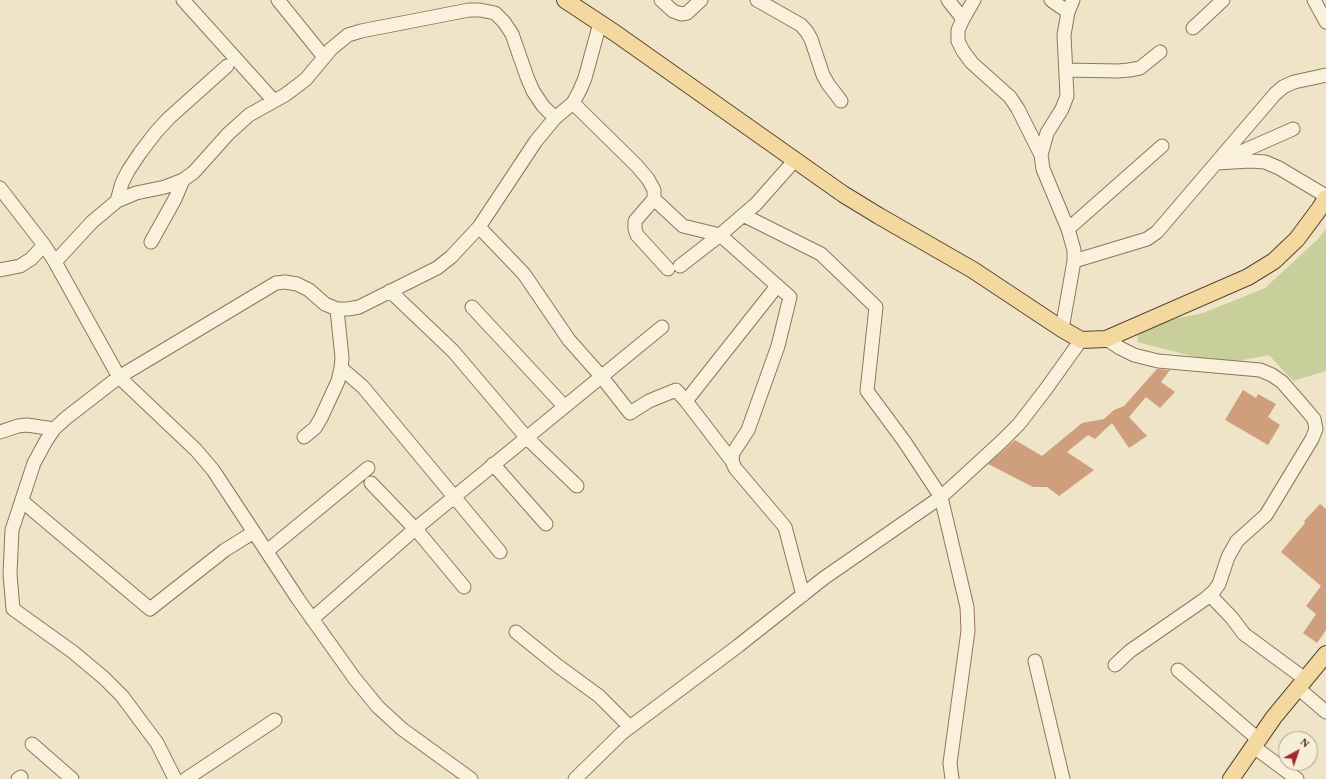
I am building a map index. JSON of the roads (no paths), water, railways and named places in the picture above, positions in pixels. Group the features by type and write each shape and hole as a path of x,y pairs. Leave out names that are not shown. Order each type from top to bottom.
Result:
{"main road":[{"path":"565,0 843,194 973,270 1062,330 1081,340 1106,338 1248,277 1274,261 1297,239 1320,208 1326,197"},
{"path":"1231,779 1274,717 1326,654"}],"street":[{"path":"183,0 274,101"},
{"path":"278,0 324,57"},
{"path":"661,0 673,11 681,14 687,13 701,0"},
{"path":"757,0 801,25 807,32 811,39 823,75 840,101"},
{"path":"948,0 962,18"},
{"path":"974,0 962,18 958,30 958,41 972,64 1010,96 1018,109 1041,155 1043,169 1068,229 1074,250 1074,261 1062,330"},
{"path":"1041,155 1047,132 1062,109 1067,96 1064,35 1071,6 1051,0"},
{"path":"1193,28 1222,0"},
{"path":"1314,0 1326,22"},
{"path":"55,262 92,222 117,201 136,193 165,187 183,180 194,172 238,124 249,115 285,95 306,79 324,57 342,40 348,35 361,31 469,10 480,10 494,13 504,22 512,34 526,77 533,91 543,106 555,118"},
{"path":"174,779 157,744 122,696 104,678 73,652 13,609 10,574 12,530 22,502 25,486 34,463 54,429 119,377 276,283 285,282 297,284 309,290 325,304 337,309 348,309 359,307 437,268 451,257 479,227 536,141 555,118 574,103 585,78 600,23"},
{"path":"1066,70 1118,71 1140,68 1160,52"},
{"path":"117,201 122,183 128,171 156,132 169,118 227,66"},
{"path":"1074,261 1147,239 1157,232 1283,86 1326,75"},
{"path":"574,103 648,179 654,190 654,199 634,221 635,229 637,235 674,268 720,235 756,204 795,160"},
{"path":"1216,163 1293,129"},
{"path":"1068,229 1162,146"},
{"path":"1216,163 1250,161 1265,162 1279,168 1326,197"},
{"path":"152,242 175,199 183,180"},
{"path":"0,188 44,245 55,262 119,377 196,450 213,470 312,619 355,679 378,707 402,730 471,779"},
{"path":"654,199 683,226 720,235 790,296 778,346 748,430 733,453 732,461"},
{"path":"743,215 821,254 876,307 867,391 904,441 941,497 967,608 968,631 950,763 952,779"},
{"path":"479,227 524,274 569,340 630,412 649,401 676,390 686,401 732,461 735,468 785,528 803,595"},
{"path":"0,270 20,266 31,259 44,245"},
{"path":"686,401 777,286"},
{"path":"390,291 453,351 526,438 577,486"},
{"path":"472,307 564,406"},
{"path":"304,437 315,428 321,418 334,393 341,368 341,346 337,309"},
{"path":"312,619 454,496 662,327"},
{"path":"1106,338 1120,348 1134,355 1158,361 1260,370 1272,375 1282,382 1314,419 1316,429 1312,439 1266,515 1237,541 1228,557 1219,584 1214,591 1130,651 1115,665"},
{"path":"575,779 612,742 630,727 738,646 824,578 941,497 1019,424 1081,340"},
{"path":"341,368 363,388 500,552"},
{"path":"0,432 14,427 27,425 54,429"},
{"path":"493,464 546,524"},
{"path":"267,551 368,468"},
{"path":"371,483 415,529 464,587"},
{"path":"22,502 150,609 225,550 254,532"},
{"path":"1210,595 1232,618 1244,634 1302,684 1326,712"},
{"path":"516,632 558,666 599,696 630,727"},
{"path":"1034,660 1063,779"},
{"path":"1178,670 1297,779"},
{"path":"186,779 275,720"},
{"path":"32,744 72,779"}]}
